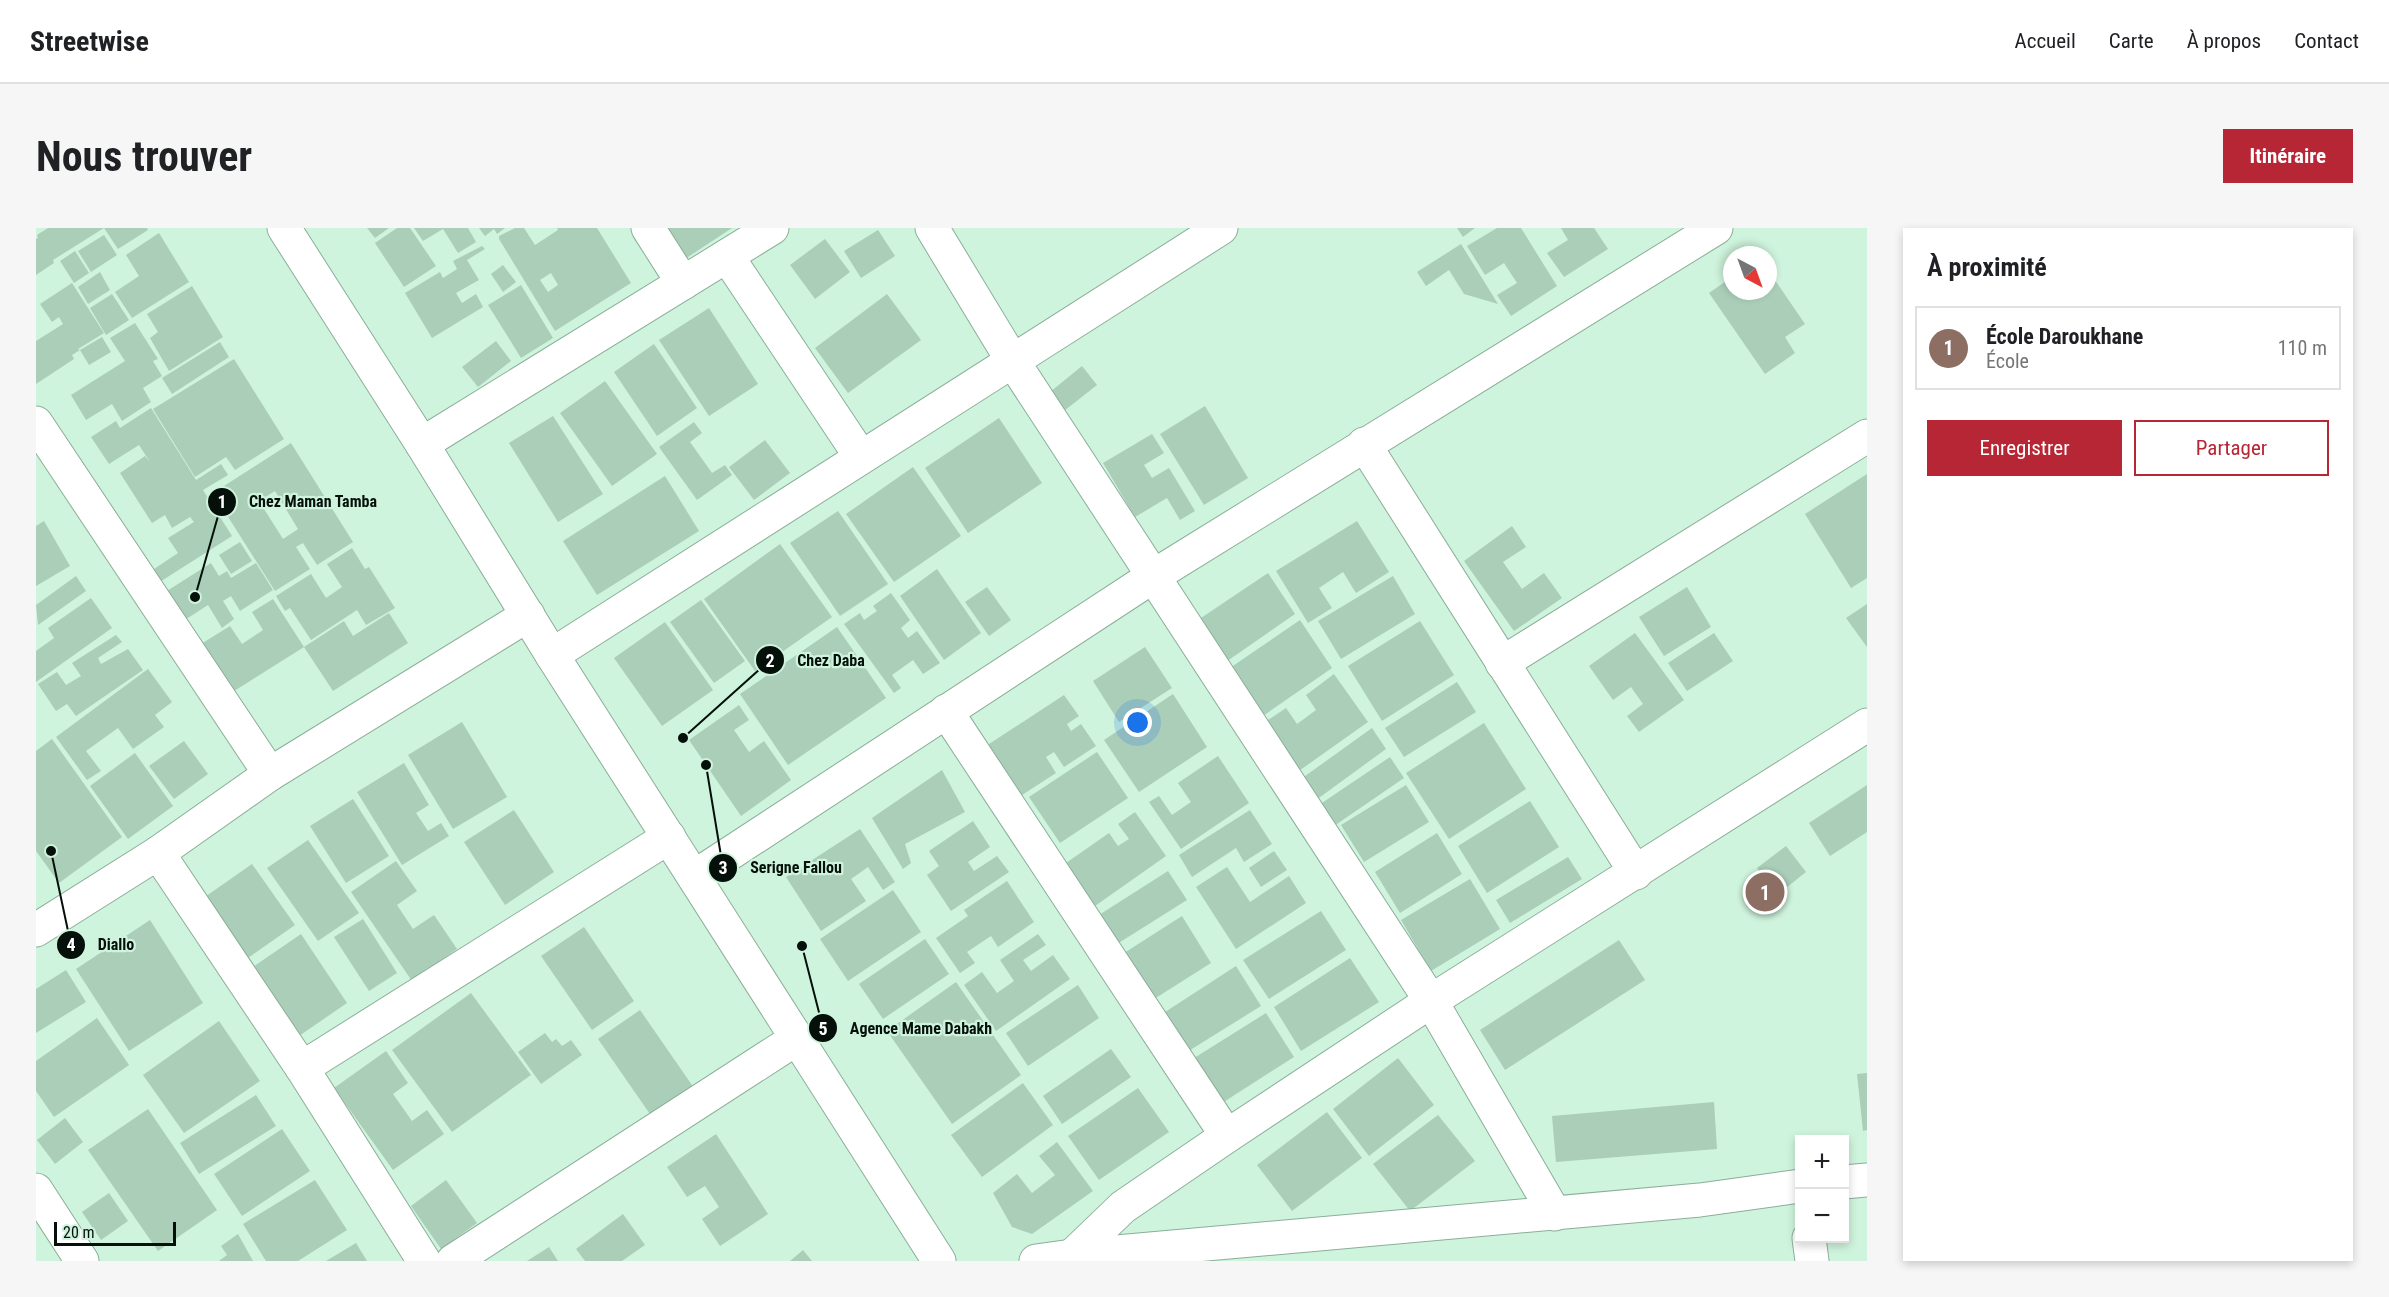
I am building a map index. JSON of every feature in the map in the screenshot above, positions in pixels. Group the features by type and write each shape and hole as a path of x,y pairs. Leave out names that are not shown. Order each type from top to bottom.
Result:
{"street":[{"path":"284,228 422,444 552,655 939,1261"},
{"path":"648,228 683,282"},
{"path":"422,444 771,228"},
{"path":"932,228 1012,360 1152,578 1431,1001 1556,1214"},
{"path":"552,655 1221,228"},
{"path":"694,877 1152,578 1364,444 1716,228"},
{"path":"727,256 861,457"},
{"path":"36,423 270,774"},
{"path":"1502,663 1867,436"},
{"path":"1364,444 1636,873"},
{"path":"36,930 158,853 270,774 528,615"},
{"path":"946,711 1227,1136"},
{"path":"1072,1256 1123,1207 1227,1136 1431,1001 1867,725"},
{"path":"302,1068 669,837"},
{"path":"158,853 302,1068 424,1261"},
{"path":"453,1261 796,1039"},
{"path":"1849,1182 1867,1180"},
{"path":"1036,1261 1700,1200 1795,1187"},
{"path":"36,1190 82,1261"},
{"path":"1810,1243 1812,1261"}],"building":[{"path":"48,228 104,228 53,260 54,263 36,275 37,235"},
{"path":"104,228 147,228 148,230 118,249"},
{"path":"367,228 389,228 375,238"},
{"path":"397,228 410,228 436,266 404,287 375,243"},
{"path":"414,228 468,228 476,242 458,253 443,229 423,241"},
{"path":"479,228 505,228 497,234 494,229 485,236"},
{"path":"515,228 524,228 535,245 558,230 557,228 597,228 631,283 555,331 499,236","holes":["551,273 558,285 548,292 540,280"]},
{"path":"665,228 732,228 685,259"},
{"path":"1457,228 1475,228 1463,237"},
{"path":"1497,228 1521,228 1557,286 1511,316 1497,295 1517,283 1504,263 1485,275 1467,246"},
{"path":"1561,228 1594,228 1608,249 1564,277 1547,253 1568,240"},
{"path":"878,230 895,256 861,278 844,251"},
{"path":"159,233 189,282 132,318 115,292 139,276 126,255"},
{"path":"104,235 117,255 91,272 78,251"},
{"path":"825,239 850,272 815,299 790,265"},
{"path":"1461,244 1498,304 1464,294 1449,270 1426,286 1417,272"},
{"path":"482,246 485,249 467,260 479,280 456,293 462,303 476,294 483,307 432,338 405,293 440,272 443,278 457,269 453,261"},
{"path":"75,251 89,273 74,283 60,261"},
{"path":"503,265 516,282 503,292 491,274"},
{"path":"100,272 110,290 88,304 78,287"},
{"path":"72,283 104,333 78,349 80,350 72,355 74,359 36,384 36,341 63,324 59,317 52,322 40,304"},
{"path":"1723,283 1723,300 1777,300 1777,283 1805,324 1785,337 1795,353 1765,374 1709,293"},
{"path":"521,285 553,338 521,358 488,305"},
{"path":"192,286 223,337 169,371 150,338 158,332 147,314"},
{"path":"112,294 129,320 106,335 90,308"},
{"path":"887,294 921,340 848,393 815,348"},
{"path":"709,308 758,384 709,416 659,340"},
{"path":"135,323 158,359 153,361 162,376 143,388 151,402 122,421 112,404 86,420 71,395 125,361 110,338"},
{"path":"102,337 111,352 89,365 80,350"},
{"path":"496,341 511,361 478,387 462,367"},
{"path":"220,342 229,357 172,394 162,378"},
{"path":"654,344 697,408 657,436 614,372"},
{"path":"234,359 284,439 235,470 226,457 195,477 153,409"},
{"path":"1082,366 1097,385 1064,411 1050,392"},
{"path":"605,381 657,454 612,486 560,413"},
{"path":"1205,406 1248,478 1204,505 1160,434"},
{"path":"151,408 196,480 221,464 228,475 203,490 232,536 155,585 148,573 178,553 168,538 194,522 190,517 172,528 165,515 152,523 120,473 145,456 150,462 139,445 109,464 91,437 116,421 120,428"},
{"path":"553,416 603,494 558,522 509,443"},
{"path":"999,418 1042,483 968,533 925,468"},
{"path":"694,422 702,433 690,442 712,473 725,465 732,475 697,500 659,447"},
{"path":"1152,434 1164,453 1144,465 1152,478 1169,468 1195,511 1180,520 1167,498 1135,517 1103,463"},
{"path":"765,440 790,473 754,500 729,467"},
{"path":"291,443 353,542 317,565 303,543 296,547 310,569 275,591 213,493","holes":["275,491 298,529 283,539 259,501"]},
{"path":"913,467 961,536 894,582 846,514"},
{"path":"1867,474 1867,578 1851,588 1805,514"},
{"path":"665,476 699,531 597,595 563,541"},
{"path":"838,511 888,584 840,616 790,543"},
{"path":"44,521 70,566 36,586 36,526"},
{"path":"1357,521 1389,572 1356,593 1343,572 1319,588 1332,608 1308,623 1276,571"},
{"path":"1512,526 1526,547 1503,562 1522,589 1544,573 1562,598 1514,631 1464,561"},
{"path":"240,542 252,561 231,574 219,555"},
{"path":"780,544 832,617 755,671 704,599"},
{"path":"352,548 365,569 369,567 395,608 366,625 357,610 311,640 290,608 285,611 276,596 311,574 326,598 342,587 327,564"},
{"path":"211,563 219,576 227,571 231,578 256,563 273,590 240,611 231,596 223,601 234,619 222,628 208,605 177,625 159,596"},
{"path":"937,569 981,633 944,660 900,596"},
{"path":"1268,573 1295,614 1223,664 1195,622"},
{"path":"76,576 86,591 38,625 36,605"},
{"path":"1393,576 1415,614 1341,659 1318,621"},
{"path":"987,587 1011,620 989,636 965,602"},
{"path":"1687,587 1711,627 1664,656 1639,617"},
{"path":"891,593 910,620 901,628 908,638 917,631 940,663 923,674 913,660 892,675 901,688 894,693 844,624 860,613 864,620 877,611 873,606"},
{"path":"91,598 112,628 36,682 36,651 54,638 48,628"},
{"path":"273,599 304,647 231,693 201,644 230,626 242,644 263,630 252,612"},
{"path":"701,600 745,661 714,683 670,622"},
{"path":"1867,604 1867,647 1846,618"},
{"path":"389,613 408,643 333,691 304,647 344,621 353,636"},
{"path":"1300,620 1332,668 1260,718 1227,670"},
{"path":"1420,621 1454,675 1382,721 1348,666"},
{"path":"665,622 713,690 662,726 614,658"},
{"path":"837,627 886,698 788,765 740,694"},
{"path":"1635,633 1684,700 1639,732 1627,716 1643,704 1631,687 1613,700 1589,666"},
{"path":"1714,633 1733,661 1687,691 1668,663"},
{"path":"116,635 122,642 98,658 101,664 128,649 143,670 76,716 67,704 56,711 38,684 57,672 66,685 81,676 72,663"},
{"path":"1145,647 1172,688 1119,722 1093,681"},
{"path":"148,669 172,702 155,715 164,727 133,749 118,728 86,751 101,771 87,780 56,737"},
{"path":"1334,674 1368,722 1296,773 1262,724 1286,708 1297,724 1316,710 1306,695"},
{"path":"1457,682 1476,712 1404,757 1385,728"},
{"path":"1173,694 1207,747 1139,792 1104,740"},
{"path":"1064,695 1079,716 1067,724 1071,731 1081,724 1096,746 1064,767 1054,752 1046,757 1056,773 1019,797 986,746"},
{"path":"739,705 749,720 734,730 749,752 764,741 791,780 741,816 689,740"},
{"path":"462,722 507,797 453,829 408,755"},
{"path":"1484,723 1526,789 1449,839 1406,773"},
{"path":"1372,728 1386,749 1316,800 1301,779"},
{"path":"52,739 122,837 59,883 36,851 36,751"},
{"path":"184,741 208,774 174,799 149,766"},
{"path":"1097,752 1128,798 1060,843 1029,797"},
{"path":"135,753 173,806 128,839 90,786"},
{"path":"1218,756 1249,803 1181,849 1149,802 1159,796 1172,815 1191,802 1178,783"},
{"path":"1390,757 1404,778 1334,826 1319,805"},
{"path":"404,763 429,805 416,813 428,831 441,823 449,836 402,865 357,792"},
{"path":"942,770 965,812 905,844 911,863 903,869 872,818"},
{"path":"1406,785 1429,822 1364,862 1341,825"},
{"path":"1867,785 1867,832 1830,856 1809,823"},
{"path":"353,799 389,856 346,883 310,826"},
{"path":"1530,801 1559,847 1487,893 1458,846"},
{"path":"514,810 554,872 505,905 464,842"},
{"path":"1250,810 1272,844 1244,862 1236,848 1192,877 1179,855"},
{"path":"1135,812 1166,856 1095,906 1066,863 1109,833 1118,846 1129,839 1118,824"},
{"path":"973,821 990,847 968,862 974,871 997,856 1009,872 951,911 927,875 939,866 929,851"},
{"path":"860,829 895,882 883,890 868,867 851,879 866,901 821,931 786,877"},
{"path":"1437,833 1462,874 1400,913 1375,872"},
{"path":"308,840 359,913 318,941 267,868"},
{"path":"1786,846 1806,872 1777,895 1757,868"},
{"path":"1274,851 1287,870 1261,887 1249,868"},
{"path":"1568,857 1582,879 1510,923 1496,900"},
{"path":"396,861 417,891 397,905 413,929 434,915 457,949 412,981 351,892"},
{"path":"252,864 295,925 245,960 202,899"},
{"path":"1227,867 1250,902 1289,876 1306,903 1236,949 1196,887"},
{"path":"1168,871 1187,900 1117,944 1099,915"},
{"path":"1470,879 1500,929 1431,971 1401,920"},
{"path":"1007,881 1034,922 998,947 991,936 967,952 975,963 960,973 936,938 968,916 964,910"},
{"path":"893,890 921,932 848,981 820,939"},
{"path":"1321,911 1346,950 1269,999 1243,960"},
{"path":"1182,916 1211,963 1151,1001 1121,955"},
{"path":"363,919 397,973 369,991 334,937"},
{"path":"150,920 203,1003 129,1051 76,969"},
{"path":"584,927 634,1001 592,1030 541,956"},
{"path":"301,934 347,1003 299,1036 253,967"},
{"path":"1038,934 1046,945 1023,960 1031,971 1053,955 1070,979 996,1031 964,985 982,972 997,993 1014,981 1000,960"},
{"path":"925,939 949,974 883,1019 859,984"},
{"path":"1619,940 1645,980 1505,1070 1480,1030"},
{"path":"1350,958 1379,1002 1301,1051 1274,1007"},
{"path":"1236,966 1261,1006 1187,1052 1162,1014"},
{"path":"66,970 86,1002 36,1033 36,989"},
{"path":"956,982 1021,1075 952,1124 887,1031"},
{"path":"1078,985 1099,1018 1028,1066 1006,1033"},
{"path":"471,993 531,1075 452,1132 392,1050"},
{"path":"640,1010 694,1088 652,1117 598,1039"},
{"path":"1266,1013 1294,1057 1219,1105 1191,1060"},
{"path":"97,1018 129,1065 54,1117 36,1091 36,1061"},
{"path":"219,1021 260,1081 184,1133 143,1075"},
{"path":"545,1033 552,1042 556,1039 562,1046 571,1040 582,1055 541,1084 518,1052"},
{"path":"1111,1049 1131,1077 1062,1124 1043,1096"},
{"path":"386,1051 408,1083 393,1094 412,1121 427,1110 444,1134 393,1170 334,1088"},
{"path":"1398,1058 1434,1105 1369,1156 1333,1109"},
{"path":"1867,1073 1867,1130 1863,1131 1857,1074"},
{"path":"1023,1083 1053,1125 982,1177 951,1135"},
{"path":"1138,1088 1169,1132 1099,1180 1068,1136"},
{"path":"256,1095 276,1126 199,1174 180,1143"},
{"path":"1714,1102 1717,1149 1556,1162 1552,1116"},
{"path":"148,1109 217,1210 158,1251 88,1150"},
{"path":"1327,1112 1362,1158 1292,1211 1257,1165"},
{"path":"1438,1115 1475,1161 1410,1211 1373,1164"},
{"path":"65,1118 83,1142 55,1164 37,1140"},
{"path":"282,1129 310,1171 242,1216 214,1174"},
{"path":"716,1134 768,1214 720,1246 702,1219 719,1207 705,1186 687,1197 667,1167"},
{"path":"1057,1142 1093,1191 1032,1234 1012,1227 993,1193 1017,1174 1032,1193 1055,1175 1039,1156"},
{"path":"315,1180 347,1230 298,1261 266,1261 243,1224"},
{"path":"446,1180 477,1223 441,1249 411,1206"},
{"path":"109,1193 128,1221 101,1240 82,1212"},
{"path":"623,1214 645,1245 622,1261 585,1261 576,1249"},
{"path":"238,1234 253,1261 219,1261 227,1255 221,1246"},
{"path":"356,1243 367,1261 326,1261"},
{"path":"549,1247 558,1261 527,1261"},
{"path":"803,1250 812,1261 790,1261"}],"place":[{"name":"Chez Maman Tamba","path":"195,597"},
{"name":"Chez Daba","path":"683,738"},
{"name":"Serigne Fallou","path":"706,765"},
{"name":"Diallo","path":"51,851"},
{"name":"École Daroukhane","path":"1765,892"},
{"name":"Agence Mame Dabakh","path":"802,946"}]}
